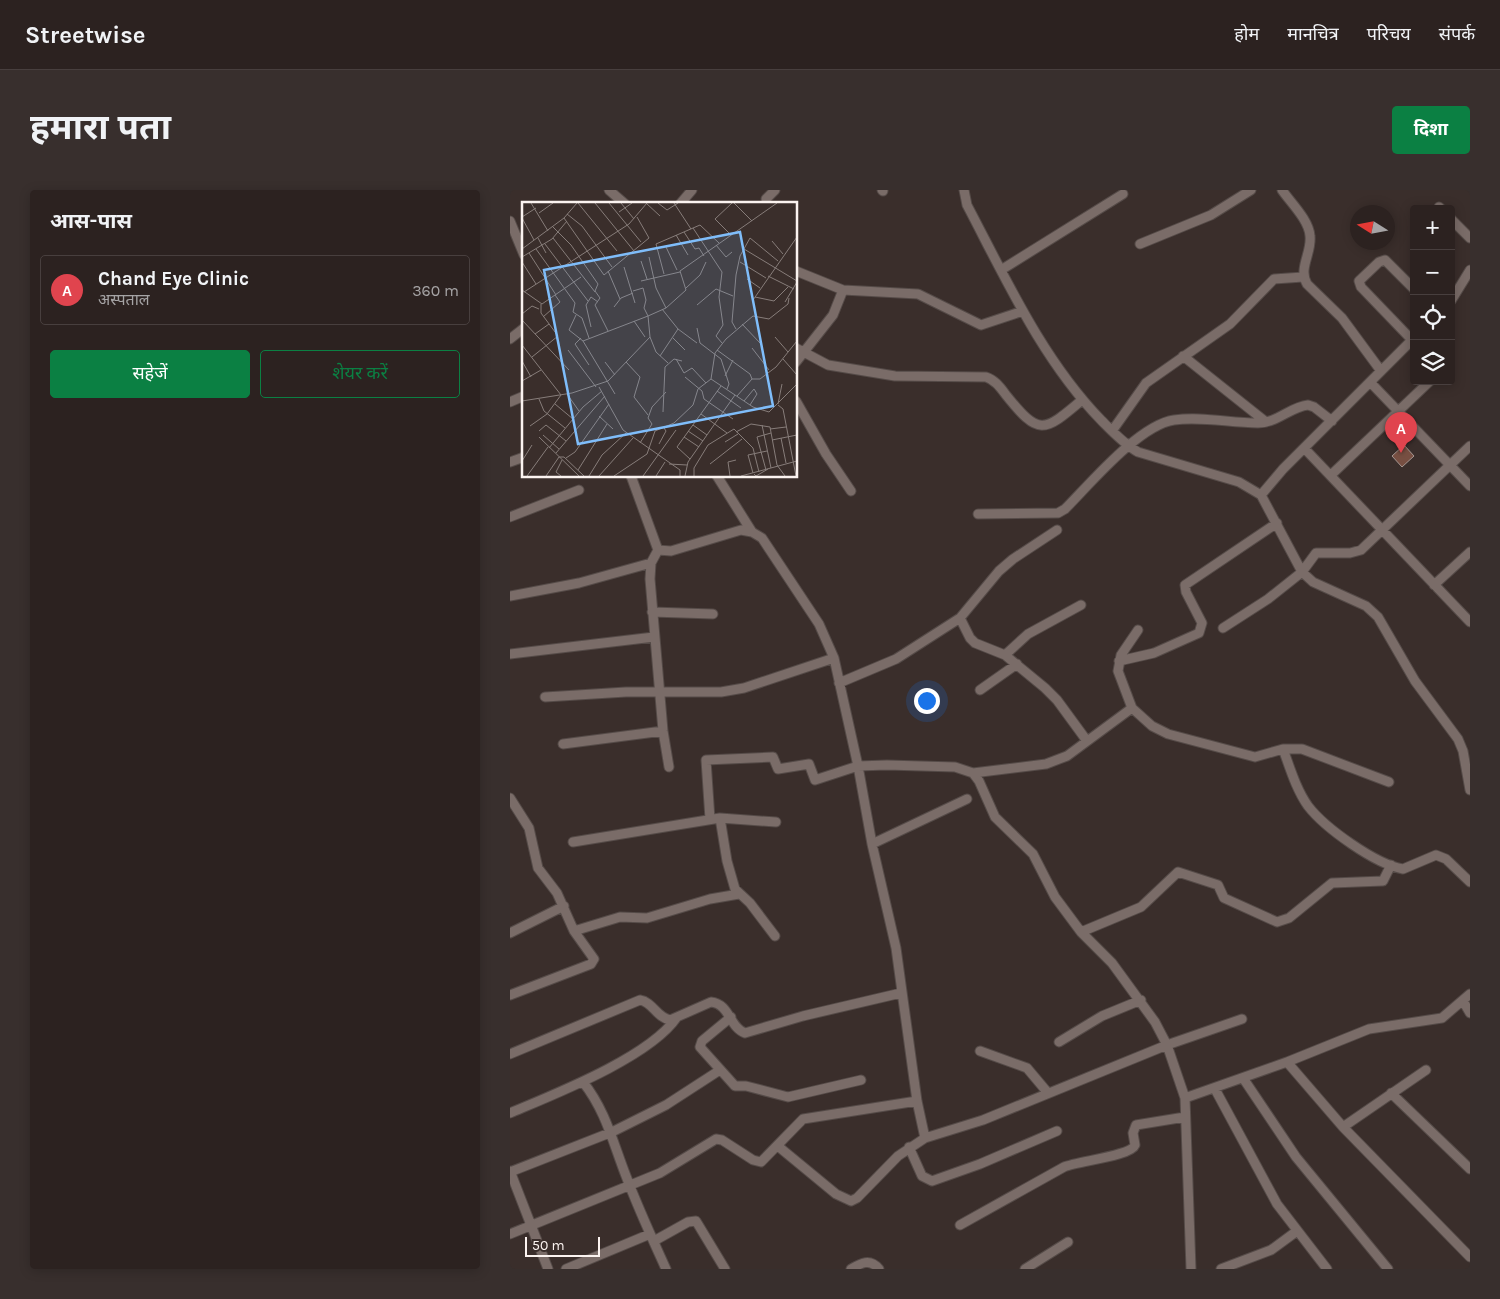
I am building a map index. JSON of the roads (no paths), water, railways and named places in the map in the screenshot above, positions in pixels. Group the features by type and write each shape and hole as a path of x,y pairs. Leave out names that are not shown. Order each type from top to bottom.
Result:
{"street":[{"path":"609,190 623,202"},
{"path":"682,202 692,190"},
{"path":"766,199 775,190"},
{"path":"964,190 966,205 1023,311 1082,400 1128,446 1146,456 1239,482 1261,496 1302,572 1313,582 1372,610 1416,681 1458,739 1467,755 1470,790"},
{"path":"1140,244 1211,214 1251,190"},
{"path":"1282,190 1308,226 1310,234 1303,277 1307,284 1342,318 1381,371"},
{"path":"1001,270 1123,194"},
{"path":"510,221 514,240 522,252"},
{"path":"1455,223 1470,238"},
{"path":"1410,285 1385,260 1379,262 1359,281 1361,287 1410,336"},
{"path":"1455,295 1470,270"},
{"path":"798,272 843,290 918,294 981,324 1023,311"},
{"path":"1112,431 1146,383 1230,324 1274,279 1303,277"},
{"path":"843,290 838,308 801,350 828,365 895,376 986,376 995,382 1023,416 1038,425 1052,424 1082,400"},
{"path":"510,339 522,330"},
{"path":"1261,496 1412,340"},
{"path":"1182,356 1266,422"},
{"path":"1370,382 1449,467 1470,486"},
{"path":"1330,475 1425,385"},
{"path":"510,402 522,397"},
{"path":"798,404 826,454 850,491"},
{"path":"978,514 1058,513 1065,509 1128,446 1152,428 1172,420 1214,419 1266,422 1308,405 1332,421"},
{"path":"1223,628 1268,600 1302,572 1316,553 1356,552 1382,531 1470,446"},
{"path":"1305,449 1470,622"},
{"path":"510,462 522,458"},
{"path":"632,478 658,550 651,563 652,612 663,731 669,767"},
{"path":"719,478 752,532"},
{"path":"510,517 579,490"},
{"path":"1119,661 1154,653 1199,632 1202,623 1186,592 1185,585 1277,523"},
{"path":"658,550 671,551 741,530 752,532 762,538 797,588 819,624 834,658 858,766 872,844 896,948 917,1101 926,1138"},
{"path":"839,683 896,659 960,618 999,571 1013,559 1057,530"},
{"path":"1434,585 1470,552"},
{"path":"510,596 570,585 651,563"},
{"path":"1005,655 1028,634 1081,605"},
{"path":"652,612 713,614"},
{"path":"960,618 970,638 976,643 1005,655 1057,700 1087,741"},
{"path":"1138,630 1119,661 1120,681 1132,708 1152,726 1168,734 1254,757 1298,748 1389,782"},
{"path":"510,654 654,637"},
{"path":"545,697 659,691 714,692 744,688 834,658"},
{"path":"980,690 1017,664"},
{"path":"710,820 706,760 773,757 778,769 809,764 815,780 858,766 947,766 973,773 1046,764 1067,756 1132,708"},
{"path":"563,744 663,731"},
{"path":"1283,750 1302,796 1313,811 1355,845 1391,865 1403,869 1436,855 1446,859 1470,882"},
{"path":"973,773 979,781 991,810 1032,854 1048,887 1081,932 1112,963 1141,1000 1167,1045 1185,1098 1191,1269"},
{"path":"510,798 528,828 538,868 557,893 574,931 593,955 592,962 510,995"},
{"path":"872,844 967,799"},
{"path":"720,818 728,867 739,894 750,903 775,936"},
{"path":"573,842 720,818 776,822"},
{"path":"1081,932 1140,907 1178,872 1218,885 1224,898 1277,922 1289,918 1332,882 1383,881 1391,865"},
{"path":"574,931 620,917 647,918 710,899 739,894"},
{"path":"510,933 564,906"},
{"path":"510,1054 640,1000 649,1003 664,1019 677,1017 711,1002 720,1004 732,1017 738,1030 745,1033 803,1016 901,992"},
{"path":"1185,1098 1287,1062 1370,1029 1442,1018 1470,994"},
{"path":"1059,1042 1102,1016 1141,1000"},
{"path":"1463,1001 1470,1013"},
{"path":"510,1113 583,1082 641,1049 669,1029 677,1017"},
{"path":"732,1017 700,1044 701,1050 735,1086 746,1086 782,1096 861,1080"},
{"path":"779,1146 836,1194 851,1201 857,1198 909,1147 926,1138 983,1120 1167,1045 1242,1019"},
{"path":"980,1051 1027,1068 1048,1092"},
{"path":"1287,1062 1343,1127 1470,1257"},
{"path":"548,1269 510,1172 612,1132 666,1105 720,1070"},
{"path":"1343,1127 1426,1070"},
{"path":"1243,1078 1296,1157 1388,1269"},
{"path":"583,1082 600,1105 612,1132 630,1185 666,1269"},
{"path":"1214,1089 1265,1183 1297,1230 1327,1269"},
{"path":"1391,1093 1470,1169"},
{"path":"510,1234 660,1173 716,1139 722,1140 757,1162 765,1160 803,1119 917,1101"},
{"path":"960,1225 1064,1167 1081,1161 1129,1152 1135,1145 1133,1133 1136,1125 1186,1117"},
{"path":"909,1147 922,1176 927,1180 932,1180 980,1164 1057,1131"},
{"path":"566,1269 652,1238 688,1222 696,1221 725,1269"},
{"path":"1221,1269 1271,1250 1297,1230"},
{"path":"1024,1269 1068,1242"},
{"path":"851,1269 866,1262 873,1263 879,1269"}],"place":[{"name":"Chand Eye Clinic","path":"1401,453"}]}
